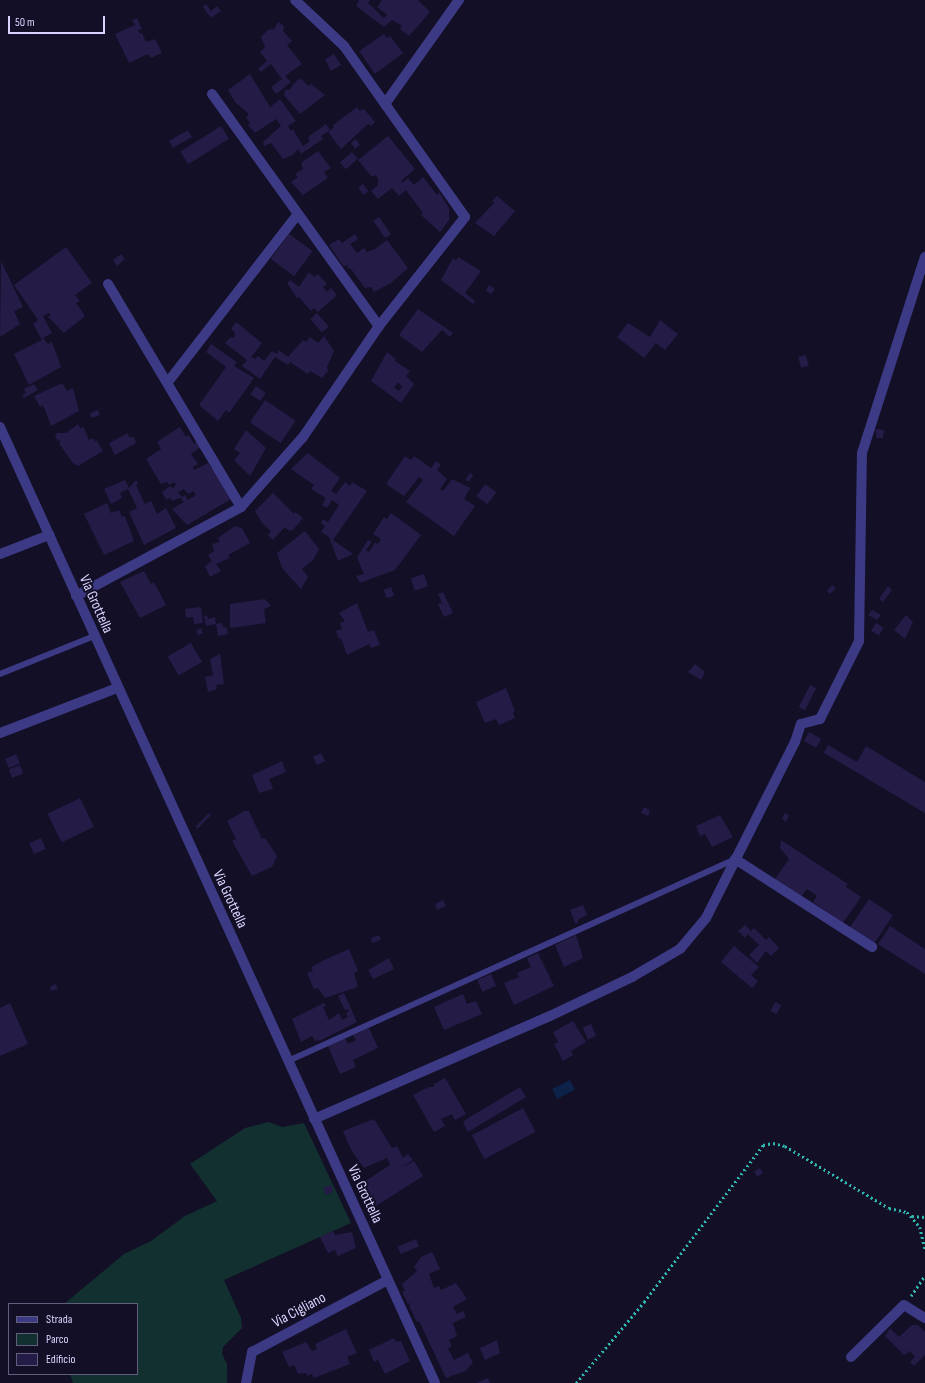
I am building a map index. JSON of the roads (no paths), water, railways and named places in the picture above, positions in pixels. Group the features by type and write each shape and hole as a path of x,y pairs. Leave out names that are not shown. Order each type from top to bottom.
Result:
{"street":[{"path":"76,596 241,507 303,437 379,326 465,217 344,46 295,0"},
{"path":"385,104 459,0"},
{"path":"212,94 379,326"},
{"path":"168,382 298,214"},
{"path":"314,1119 550,1016 632,977 680,949 706,918 795,742 801,724 820,718 859,641 862,453 925,256"},
{"path":"108,284 168,382 241,507"},
{"name":"Via Grottella","path":"0,427 117,688 435,1383"},
{"path":"0,554 49,535"},
{"path":"0,733 117,688"},
{"path":"735,859 872,947"},
{"name":"Via Cigliano","path":"246,1383 252,1352 388,1280"},
{"path":"852,1357 904,1305 925,1318"}],"lane":[{"path":"0,674 94,636"},
{"path":"288,1061 735,859"}],"water":[{"path":"570,1080 575,1090 557,1099 552,1089"}]}
